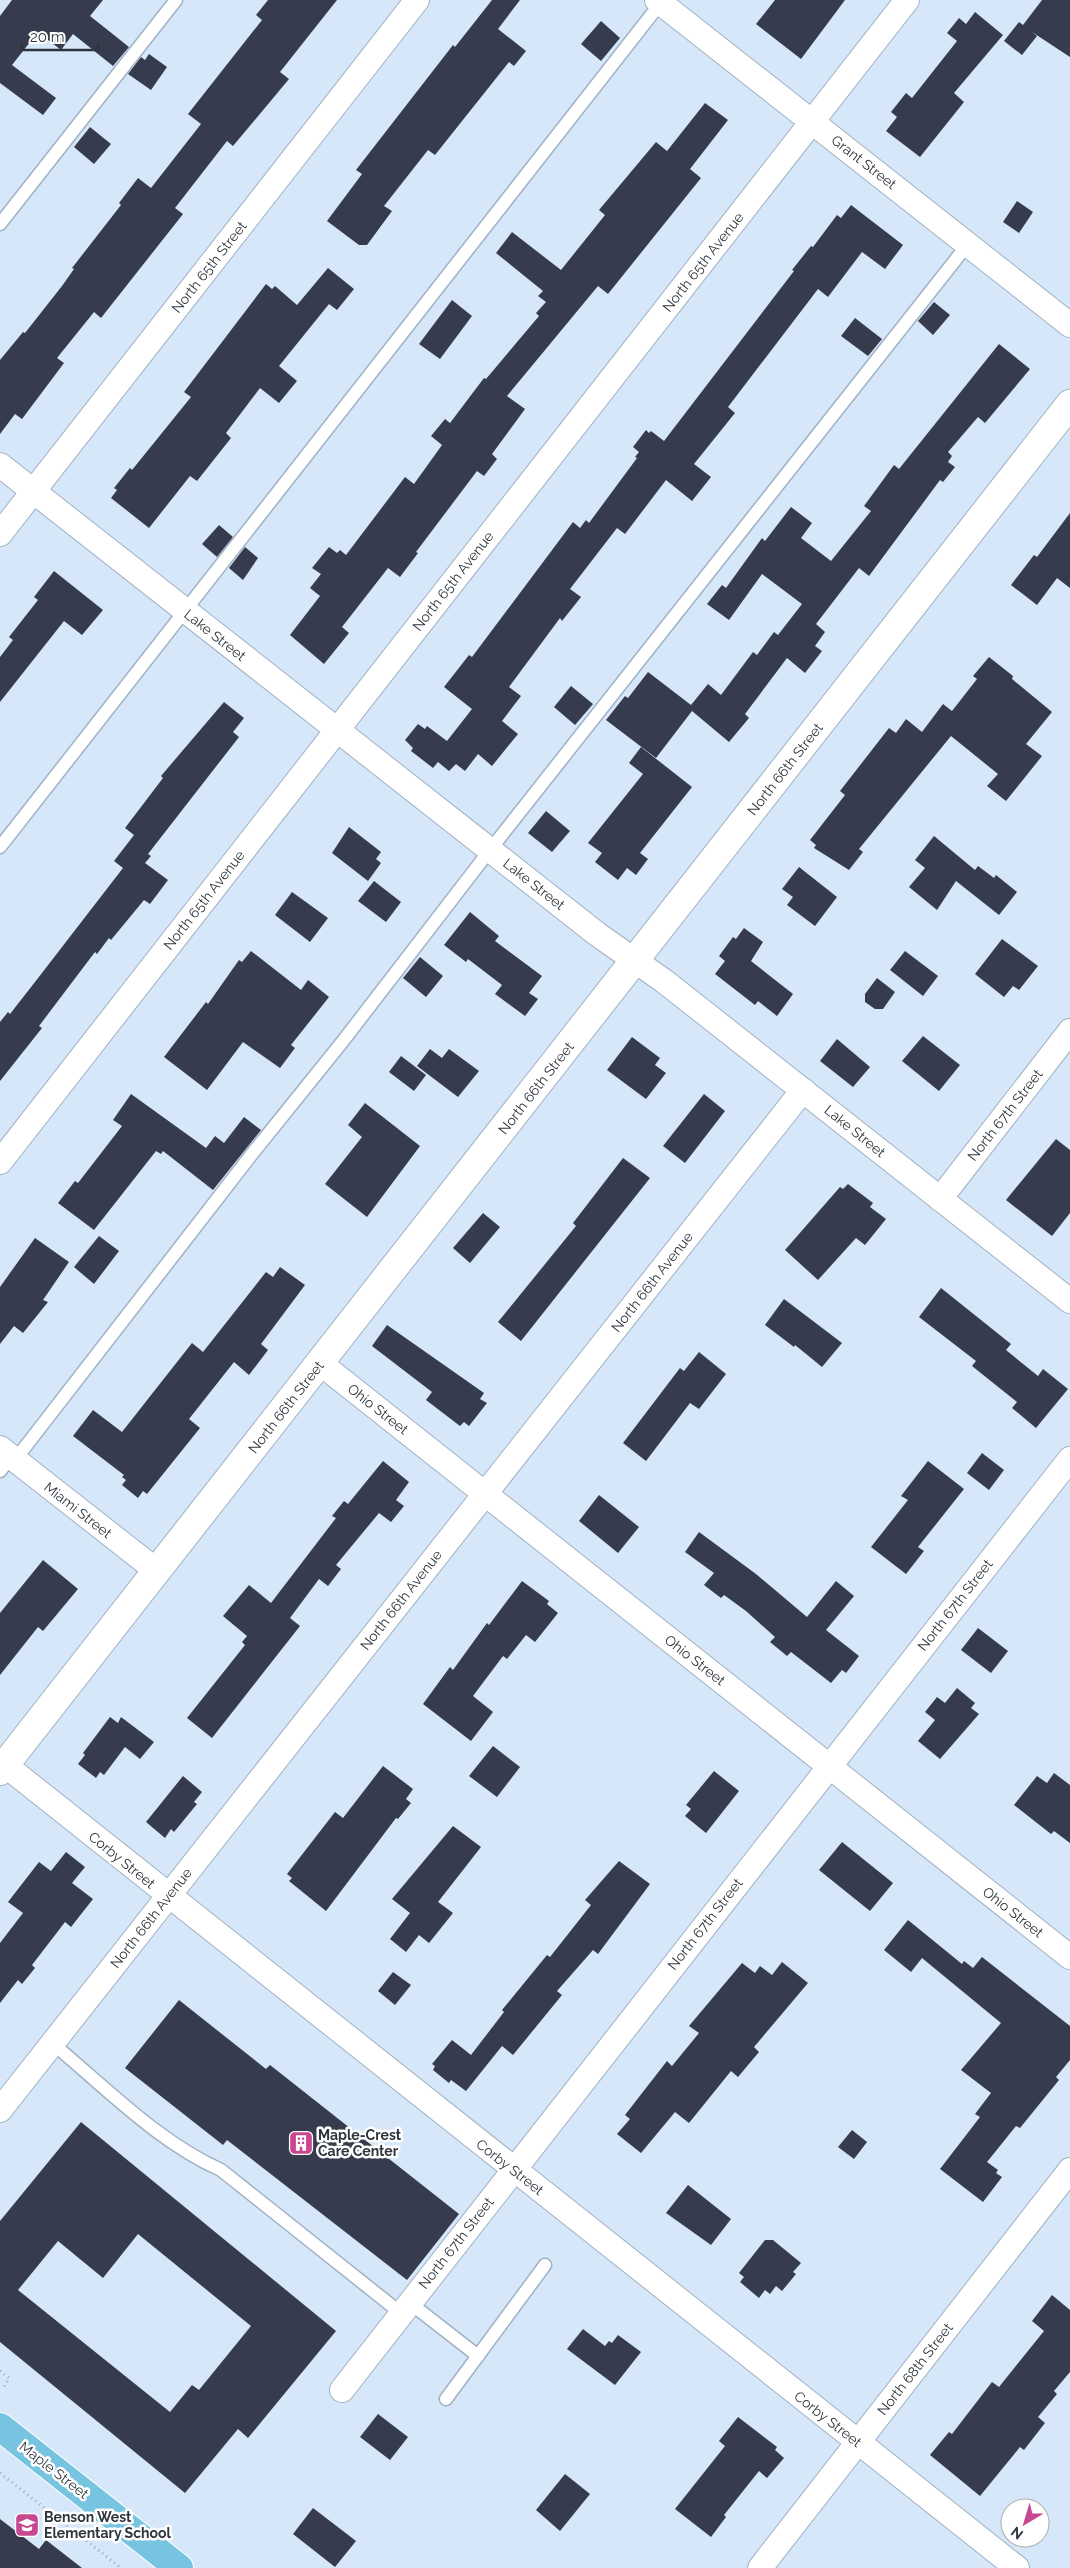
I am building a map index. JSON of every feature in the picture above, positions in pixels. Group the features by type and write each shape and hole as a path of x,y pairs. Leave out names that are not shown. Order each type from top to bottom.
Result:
{"main road":[{"name":"Maple Street","path":"0,2427 179,2568"}],"street":[{"name":"North 65th Street","path":"0,534 417,0"},
{"name":"North 65th Avenue","path":"0,1162 907,0"},
{"name":"Grant Street","path":"660,1 1070,324"},
{"name":"North 66th Street","path":"2,1768 636,961 1070,404"},
{"name":"Lake Street","path":"0,465 337,731 597,934 636,961 803,1090 1070,1301"},
{"name":"North 67th Street","path":"940,1199 1070,1031"},
{"name":"North 66th Avenue","path":"0,2110 803,1090"},
{"name":"Ohio Street","path":"320,1363 1070,1957"},
{"name":"Miami Street","path":"6,1459 157,1571"},
{"name":"North 67th Street","path":"342,2390 1070,1459"},
{"name":"Corby Street","path":"2,1768 168,1896 1017,2568"},
{"name":"North 68th Street","path":"760,2568 1070,2170"}],"lane":[{"path":"0,224 176,0"},
{"path":"0,847 660,1"},
{"path":"6,1459 343,1041 490,850 968,244"},
{"path":"52,2043 170,2141 200,2161 221,2170 406,2308 478,2356"},
{"path":"446,2399 545,2265"}],"path":[{"path":"0,2371 9,2378 4,2387"},
{"path":"0,2473 121,2568"}],"building":[{"path":"12,0 103,0 90,16 129,47 113,66 73,34 61,50 38,32 12,65 56,98 43,115 0,83 0,16"},
{"path":"268,0 337,0 280,72 289,79 233,146 227,141 175,208 183,214 101,318 94,312 57,358 64,363 22,419 15,414 0,434 0,360 23,332 25,333 62,286 74,269 72,268 121,205 119,203 138,178 151,188 201,124 188,114 262,20 256,15"},
{"path":"492,0 520,0 498,29 526,51 514,66 509,62 435,155 428,150 384,206 392,211 367,245 359,245 327,221 362,174 356,170 453,45 455,47"},
{"path":"775,0 845,0 801,59 756,24"},
{"path":"1042,0 1070,0 1070,57 1032,32 1037,36 1022,55 1004,41 1019,22 1023,25"},
{"path":"975,12 1003,35 954,93 964,102 920,157 886,131 897,117 891,112 906,93 912,98 957,41 947,33 959,18 966,24"},
{"path":"601,21 620,38 601,61 581,44"},
{"path":"149,54 167,67 151,90 128,74 141,57 145,60"},
{"path":"705,103 728,120 690,169 701,178 608,294 598,286 507,396 525,409 492,454 497,459 484,476 477,471 416,552 418,553 400,577 388,568 342,627 349,633 324,664 290,635 320,596 310,588 321,574 312,568 329,547 337,553 340,550 346,555 405,477 414,484 442,445 431,436 445,419 450,423 484,378 486,379 539,316 536,313 546,302 538,296 543,291 496,253 512,232 561,270 605,215 599,210 656,142 667,151"},
{"path":"90,127 111,144 94,164 74,147"},
{"path":"1017,201 1033,212 1019,233 1003,222"},
{"path":"851,205 903,245 885,269 862,252 828,297 818,289 728,407 735,413 694,464 711,477 692,501 666,480 625,534 617,528 570,589 581,597 562,621 560,618 509,687 521,696 502,721 518,734 492,766 478,754 465,771 456,764 449,771 438,762 433,768 411,751 413,748 405,740 418,724 425,729 427,726 447,741 472,709 444,687 469,655 472,657 573,522 580,528 586,520 589,523 637,458 635,457 639,452 633,447 646,430 649,433 651,431 664,441 811,246 813,247 837,215 841,218"},
{"path":"328,268 354,289 337,310 329,304 279,366 297,381 279,403 260,388 226,433 231,438 197,481 190,476 149,528 111,498 117,490 114,488 130,468 132,470 191,397 184,392 266,284 272,289 275,286 297,305"},
{"path":"452,300 472,316 440,359 419,344"},
{"path":"934,302 950,315 933,335 918,321"},
{"path":"855,318 882,339 868,356 841,336"},
{"path":"999,344 1030,369 985,423 978,417 948,452 952,456 948,462 955,467 943,482 940,480 869,576 859,568 816,624 825,632 815,646 822,651 805,673 787,658 745,714 749,718 729,742 692,711 656,758 606,720 625,696 628,698 648,672 691,705 708,684 721,695 753,652 757,655 774,632 778,635 802,604 762,574 729,620 707,604 722,585 726,588 762,538 765,541 791,507 812,523 801,538 831,561 871,511 864,506 894,465 899,469"},
{"path":"1070,513 1070,588 1057,578 1037,605 1011,585 1034,555 1037,557"},
{"path":"219,525 233,537 217,557 202,544"},
{"path":"245,547 258,558 243,580 229,568"},
{"path":"54,571 103,610 82,635 64,621 0,702 0,657 13,640 9,637 38,600 34,597"},
{"path":"989,657 1052,712 1026,744 1042,756 1006,801 987,786 998,774 951,736 859,849 863,852 849,870 814,848 816,845 810,840 845,795 840,791 889,728 896,733 906,719 922,732 943,704 952,711 977,679 973,676"},
{"path":"571,686 593,704 575,725 554,707"},
{"path":"224,702 244,718 233,732 239,737 148,854 151,856 145,863 168,880 150,904 144,900 111,940 109,938 97,954 95,952 39,1026 42,1028 0,1081 0,1022 8,1012 10,1014 123,868 114,861 134,835 125,828 163,778 161,776"},
{"path":"641,747 692,787 640,853 648,859 636,875 627,868 618,880 595,862 602,853 588,843 643,774 629,763"},
{"path":"546,811 570,831 552,852 528,833"},
{"path":"349,827 381,852 376,859 381,863 368,881 332,853"},
{"path":"934,836 975,870 978,866 994,878 996,875 1017,892 999,915 956,881 937,910 909,887 925,868 915,860"},
{"path":"799,867 837,897 815,926 787,905 793,897 782,889"},
{"path":"374,881 401,902 386,922 358,901"},
{"path":"292,892 328,918 310,942 275,915"},
{"path":"470,912 499,936 495,941 542,976 529,993 538,999 525,1016 495,994 502,985 468,959 466,962 444,945"},
{"path":"744,928 763,942 751,961 793,994 777,1016 758,1001 755,1005 715,974 725,961 719,956 733,937 736,939"},
{"path":"1002,939 1038,966 1019,990 1013,986 1004,997 975,974"},
{"path":"251,951 301,990 308,980 329,997 291,1045 295,1048 280,1068 243,1042 207,1090 164,1057 206,1002 208,1004 239,960 242,962"},
{"path":"905,951 938,976 923,996 890,970"},
{"path":"420,957 443,976 426,997 403,978"},
{"path":"877,978 895,992 883,1009 875,1009 865,1002 865,994"},
{"path":"923,1036 960,1065 939,1091 902,1061"},
{"path":"632,1037 660,1058 655,1065 666,1073 646,1099 607,1070"},
{"path":"837,1039 870,1067 853,1087 820,1061"},
{"path":"430,1049 442,1058 449,1049 479,1071 458,1097 417,1066"},
{"path":"401,1056 426,1075 414,1091 389,1072"},
{"path":"131,1094 206,1148 215,1136 224,1143 244,1117 261,1130 213,1190 163,1151 161,1154 156,1151 94,1230 58,1203 75,1181 78,1183 122,1126 113,1120"},
{"path":"704,1094 725,1111 685,1163 663,1146"},
{"path":"365,1103 420,1146 367,1217 325,1184 362,1137 348,1125"},
{"path":"1056,1139 1070,1150 1070,1213 1052,1236 1006,1200"},
{"path":"623,1158 650,1178 521,1341 498,1322 576,1226 573,1223"},
{"path":"848,1184 873,1203 870,1207 886,1219 865,1245 856,1238 818,1280 785,1250 840,1187 843,1189"},
{"path":"483,1213 500,1227 470,1263 453,1248"},
{"path":"99,1236 119,1251 94,1284 74,1267"},
{"path":"35,1238 69,1262 43,1300 48,1302 23,1333 14,1326 0,1344 0,1287"},
{"path":"280,1267 305,1285 261,1344 268,1350 249,1375 234,1362 189,1419 200,1428 147,1494 143,1491 138,1498 122,1485 126,1480 122,1477 124,1475 73,1436 93,1410 122,1432 192,1343 203,1352 266,1272 273,1277"},
{"path":"941,1288 1011,1344 1006,1350 1038,1376 1043,1369 1068,1389 1036,1428 1012,1408 1017,1402 972,1366 976,1361 919,1317"},
{"path":"784,1299 842,1343 822,1367 795,1345 794,1347 765,1325"},
{"path":"387,1325 484,1393 480,1399 487,1403 469,1426 464,1422 460,1426 426,1400 432,1392 372,1346"},
{"path":"699,1352 726,1374 699,1409 690,1403 646,1461 623,1443 680,1368 684,1371"},
{"path":"982,1453 1004,1470 989,1490 967,1473"},
{"path":"383,1461 409,1482 396,1500 404,1506 391,1522 379,1513 336,1565 341,1569 328,1586 319,1579 290,1618 300,1626 212,1738 187,1718 245,1645 242,1642 247,1636 223,1616 249,1585 271,1603 336,1518 332,1516 344,1501 348,1504"},
{"path":"928,1461 964,1489 918,1547 924,1551 906,1574 871,1547 908,1500 901,1496"},
{"path":"599,1495 639,1527 618,1553 579,1521"},
{"path":"699,1532 756,1574 807,1617 836,1581 854,1596 826,1630 859,1656 846,1673 842,1670 831,1683 791,1652 787,1656 770,1642 775,1637 746,1611 724,1595 721,1598 704,1585 714,1573 685,1552"},
{"path":"43,1560 78,1589 43,1631 38,1627 0,1675 0,1613"},
{"path":"522,1581 549,1601 547,1604 558,1613 535,1642 526,1635 507,1659 503,1656 473,1696 493,1712 471,1741 423,1704 450,1667 453,1670 487,1623 489,1625"},
{"path":"978,1628 1008,1651 991,1673 961,1650"},
{"path":"957,1688 975,1703 971,1708 979,1714 940,1759 918,1741 935,1720 925,1712 937,1697 945,1703"},
{"path":"110,1717 118,1723 121,1717 154,1742 140,1759 125,1747 104,1775 100,1772 96,1778 78,1764 85,1755 83,1753"},
{"path":"493,1746 520,1767 497,1797 469,1776"},
{"path":"383,1766 413,1789 406,1799 411,1803 398,1819 396,1818 326,1911 289,1881 292,1878 287,1874 335,1812 343,1818"},
{"path":"714,1771 739,1791 706,1833 685,1816 691,1809 686,1805"},
{"path":"1054,1773 1070,1785 1070,1843 1054,1831 1051,1834 1014,1805 1037,1776 1047,1783"},
{"path":"183,1776 202,1792 194,1802 197,1804 174,1832 171,1829 165,1838 146,1822"},
{"path":"453,1826 481,1847 438,1902 453,1913 429,1943 419,1935 406,1952 390,1939 410,1913 392,1899"},
{"path":"842,1842 893,1883 870,1911 819,1870"},
{"path":"66,1852 85,1867 72,1883 93,1899 71,1927 65,1922 32,1965 35,1968 22,1984 18,1980 0,2003 0,1943 23,1913 8,1902 39,1862 51,1871"},
{"path":"619,1861 650,1884 598,1954 593,1950 557,1991 562,1995 513,2055 502,2046 466,2091 451,2080 449,2083 433,2070 435,2066 432,2064 452,2040 471,2055 504,2012 502,2010 547,1955 550,1957 591,1905 585,1900"},
{"path":"908,1920 962,1964 964,1961 973,1968 982,1957 1070,2026 1070,2060 1056,2077 1059,2080 1020,2128 1016,2126 987,2162 998,2170 996,2173 1002,2177 983,2202 940,2169 980,2117 975,2114 991,2093 961,2070 1001,2023 922,1958 911,1972 884,1950"},
{"path":"782,1962 808,1983 754,2047 759,2052 738,2077 731,2071 689,2123 675,2112 641,2153 617,2134 630,2119 625,2115 667,2061 672,2066 699,2033 689,2026 742,1963 755,1973 760,1966 772,1975"},
{"path":"393,1972 411,1985 395,2005 378,1991"},
{"name":"Maple-Crest Care Center","path":"179,2000 266,2069 270,2065 459,2214 407,2280 227,2140 223,2145 125,2068"},
{"path":"81,2122 336,2331 248,2438 238,2429 185,2493 0,2342 0,2221","holes":["138,2234 251,2326 199,2390 192,2385 170,2412 18,2290 58,2241 103,2278"]},
{"path":"852,2130 867,2142 854,2159 838,2147"},
{"path":"688,2185 731,2219 711,2245 666,2213"},
{"path":"765,2240 773,2240 801,2263 793,2272 796,2274 782,2291 776,2286 770,2294 765,2290 759,2298 740,2282 744,2277 739,2273"},
{"path":"1052,2295 1070,2310 1070,2372 1054,2391 1057,2394 1038,2417 1045,2423 1024,2450 1020,2447 980,2496 930,2455 949,2432 952,2434 992,2382 999,2387 1044,2331 1032,2321"},
{"path":"583,2329 605,2346 609,2341 612,2343 618,2335 641,2352 615,2385 567,2349"},
{"path":"378,2414 408,2437 390,2460 360,2437"},
{"path":"738,2417 777,2447 775,2450 784,2458 767,2478 759,2471 724,2515 726,2517 711,2537 675,2509 725,2446 719,2441"},
{"path":"565,2474 590,2494 560,2531 536,2510"},
{"path":"313,2508 356,2541 335,2567 293,2534"},
{"path":"0,2519 39,2549 46,2540 82,2568 0,2568"}],"place":[{"name":"Maple-Crest Care Center","path":"301,2143"},
{"name":"Benson West Elementary School","path":"27,2525"}]}
